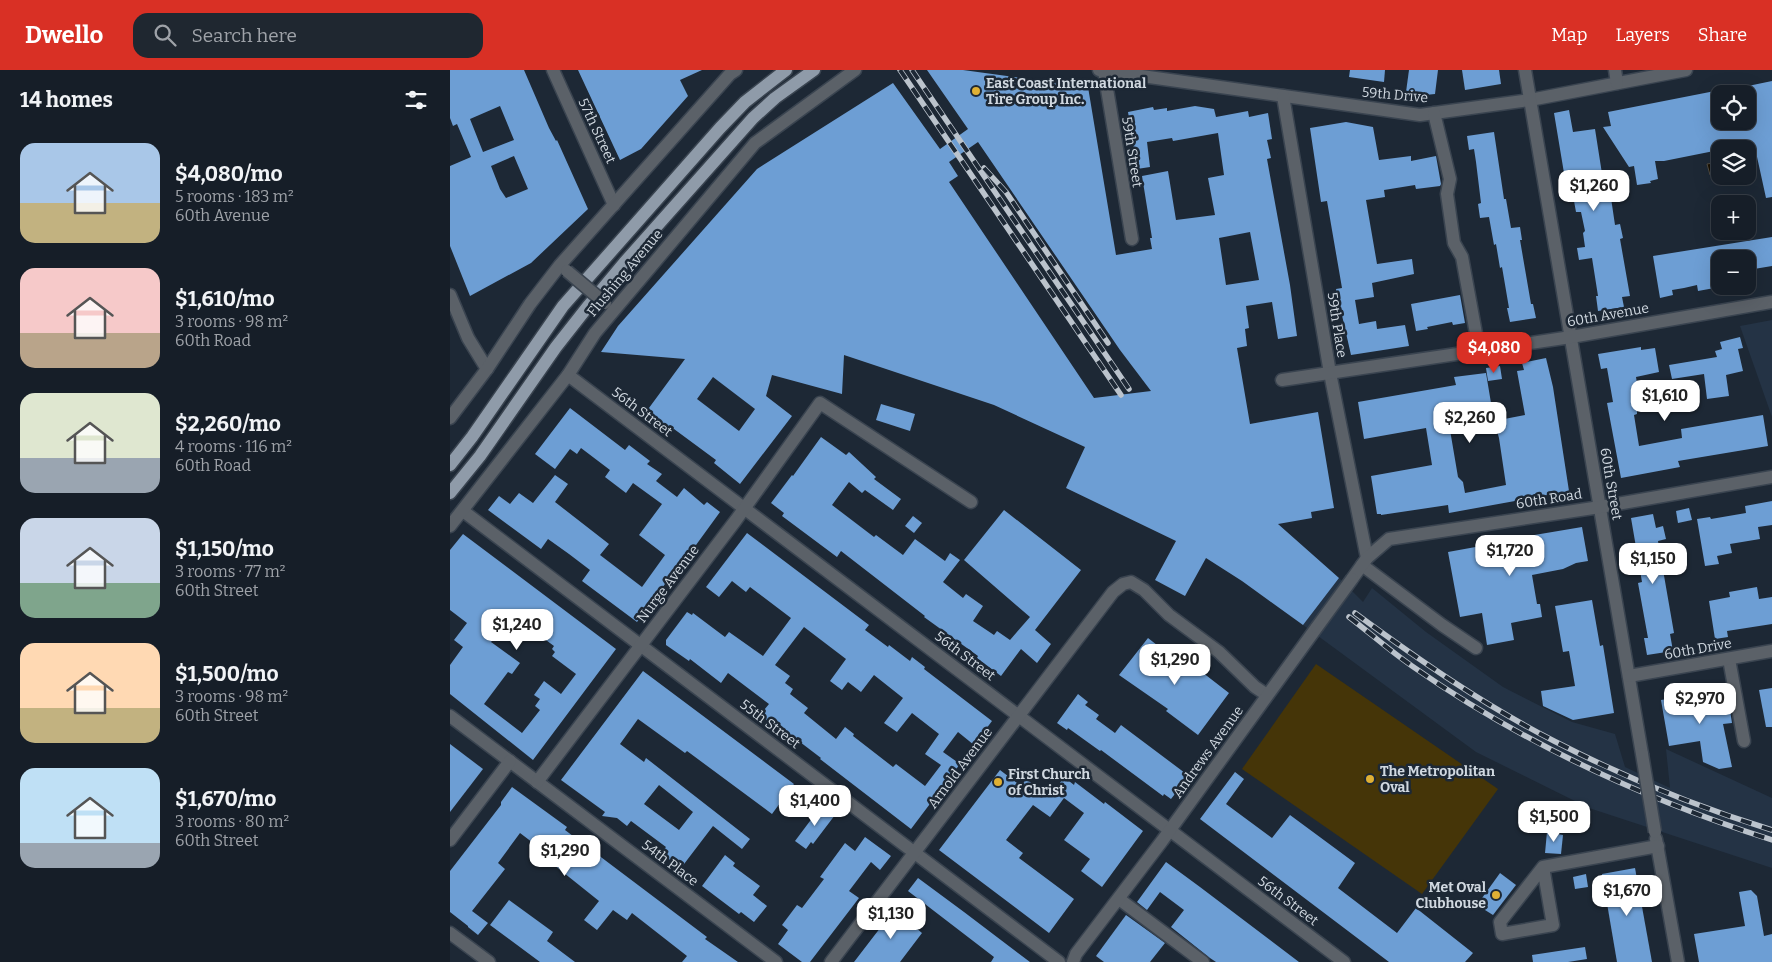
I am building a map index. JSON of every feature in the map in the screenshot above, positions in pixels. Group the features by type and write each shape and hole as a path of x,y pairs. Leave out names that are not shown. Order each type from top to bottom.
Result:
{"main road":[{"name":"Flushing Avenue","path":"450,466 563,306 720,128 745,102 786,70"},
{"name":"Flushing Avenue","path":"450,493 480,456 556,347 624,263 753,118 775,98 814,70"}],"street":[{"name":"57th Street","path":"553,70 614,205"},
{"path":"450,418 487,369 530,304 564,268 614,205 730,74 736,70"},
{"name":"Flushing Avenue","path":"450,526 568,375 609,307 755,143 855,70"},
{"name":"59th Drive","path":"1101,70 1126,72 1420,115 1530,100 1686,70"},
{"name":"59th Street","path":"1101,70 1132,238"},
{"name":"60th Street","path":"1525,70 1678,962"},
{"path":"1615,70 1617,83"},
{"name":"59th Place","path":"1283,96 1330,373 1365,561"},
{"path":"1434,113 1450,179 1447,194 1454,243 1463,261 1479,350"},
{"path":"564,268 609,307"},
{"path":"450,295 468,338 487,369"},
{"name":"60th Avenue","path":"1282,380 1571,337 1772,302"},
{"name":"56th Street","path":"568,375 1344,962"},
{"name":"Nurge Avenue","path":"537,782 744,508 820,403 972,502"},
{"name":"60th Road","path":"1365,561 1389,540 1600,507 1772,477"},
{"name":"55th Street","path":"462,511 1059,962"},
{"path":"1365,561 1442,625 1476,648"},
{"name":"Andrews Avenue","path":"1073,962 1076,954 1170,830 1365,561"},
{"name":"Arnold Avenue","path":"831,962 1113,592 1123,584 1131,582 1144,590 1169,616 1219,652 1267,696"},
{"name":"60th Drive","path":"1629,676 1772,652"},
{"path":"1729,659 1744,741"},
{"name":"54th Place","path":"450,716 776,962"},
{"path":"450,840 510,761"},
{"path":"1543,867 1552,925 1502,934 1500,922 1543,867 1658,846"},
{"path":"1119,899 1203,962"},
{"path":"450,933 489,962"}],"shaded area":[{"path":"1711,163 1711,175 1710,175 1707,164"},
{"path":"1772,320 1772,417 1740,326"},
{"path":"1339,578 1363,602 1372,588 1426,632 1503,687 1572,722 1615,734 1625,767 1670,788 1666,749 1772,798 1772,868 1589,808 1476,752 1303,625"},
{"name":"The Metropolitan Oval","path":"1316,664 1498,789 1422,894 1242,769"}],"building":[{"path":"450,70 524,70 549,128 557,140 588,209 531,263 470,296 450,246 450,166 471,157 457,124 453,126 450,118","holes":["500,106 514,140 483,152 470,119","514,156 528,189 506,198 500,189 491,166"]},
{"path":"578,70 702,70 680,80 688,96 641,149 620,160"},
{"path":"927,70 963,70 1088,87 1116,255 1152,249 1142,176 1168,171 1176,220 1215,215 1208,178 1224,175 1218,133 1173,141 1172,138 1147,142 1150,167 1137,169 1128,112 1153,107 1154,110 1167,108 1167,111 1195,106 1214,109 1216,117 1248,111 1249,117 1268,113 1272,139 1267,140 1271,158 1267,159 1290,285 1297,336 1278,339 1272,302 1246,306 1249,328 1245,329 1247,346 1237,348 1250,424 1318,412 1334,508 1311,512 1312,518 1278,524 1339,578 1303,625 1242,581 1206,558 1185,596 1155,580 1176,541 1066,488 1085,447 994,405 844,355 842,394 772,375 766,396 792,416 740,484 714,463 716,460 674,429 672,432 646,412 685,359 601,352 618,326 757,169 893,83 940,149 968,129","holes":["978,142 1120,350 1151,391 1094,398 949,182 958,176 949,162","1250,232 1259,280 1226,285 1219,238","713,377 755,409 739,431 697,399"]},
{"path":"1350,70 1385,70 1384,82 1349,77"},
{"path":"1409,70 1438,70 1435,94 1425,95 1406,92"},
{"path":"1462,70 1499,70 1501,84 1465,90"},
{"path":"1772,81 1772,197 1766,198 1756,152 1756,140 1711,140 1711,152 1655,161 1658,179 1650,181 1651,183 1637,185 1634,166 1629,167 1603,127 1611,126 1608,112 1711,92 1711,130 1756,130 1756,85 1753,85"},
{"path":"1569,110 1573,132 1595,129 1603,180 1606,180 1609,199 1611,198 1615,225 1620,224 1623,238 1620,239 1630,296 1622,297 1624,307 1598,311 1596,296 1598,296 1592,258 1579,260 1577,248 1585,247 1583,233 1585,231 1581,212 1576,212 1570,179 1565,179 1554,113"},
{"path":"1346,122 1373,127 1379,160 1411,156 1411,161 1436,156 1441,184 1440,186 1416,189 1415,185 1384,190 1385,197 1366,200 1377,264 1412,259 1414,274 1372,283 1374,297 1355,300 1359,324 1376,321 1377,329 1405,325 1409,346 1351,355 1336,289 1342,288 1327,201 1321,202 1310,128"},
{"path":"1494,132 1504,199 1506,199 1511,228 1520,227 1522,240 1520,240 1531,304 1533,304 1536,318 1510,322 1502,267 1500,268 1489,217 1480,218 1478,204 1481,203 1474,149 1469,150 1467,136"},
{"path":"1772,237 1772,266 1756,269 1756,250 1711,250 1711,289 1698,291 1697,285 1672,290 1673,295 1660,298 1653,256"},
{"path":"1460,295 1465,323 1453,325 1452,322 1416,331 1411,304"},
{"path":"1740,337 1743,348 1738,349 1743,371 1726,375 1729,396 1707,399 1704,374 1672,379 1669,365 1717,357 1715,351 1722,349 1720,342"},
{"path":"1641,347 1641,350 1655,348 1659,372 1636,377 1641,408 1637,409 1637,414 1634,415 1639,446 1682,438 1681,429 1763,415 1768,446 1678,461 1680,467 1621,478 1607,403 1613,402 1607,368 1601,369 1598,354"},
{"path":"1546,358 1553,387 1569,491 1449,513 1448,505 1377,514 1371,476 1432,465 1426,428 1364,439 1358,402 1456,385 1454,377 1486,373 1492,409 1454,415 1455,423 1449,424 1458,477 1463,482 1465,493 1506,485 1499,438 1494,421 1525,415 1517,371 1524,370 1522,363"},
{"path":"1500,366 1502,379 1488,381 1486,368"},
{"path":"881,404 915,414 910,431 876,420"},
{"path":"570,408 625,450 629,445 650,461 647,464 662,474 656,481 677,497 684,488 704,505 707,502 720,512 637,622 582,581 590,570 569,554 548,539 541,549 488,510 499,496 510,504 519,493 533,503 555,475 568,484 555,502 609,544 600,555 642,587 665,555 639,535 662,504 633,483 626,493 605,477 610,470 581,448 577,454 570,449 555,469 535,454"},
{"path":"821,437 846,455 849,452 876,477 874,479 901,499 893,510 865,490 862,493 849,482 832,505 874,537 876,535 903,555 915,539 945,561 950,553 960,560 943,582 963,598 966,594 983,606 973,621 994,635 997,631 1010,640 1030,617 964,560 1004,510 1081,570 1035,630 1051,644 1037,663 1021,649 1001,676 977,658 978,656 924,617 841,551 837,557 782,516 784,513 771,503"},
{"path":"1772,501 1772,525 1758,527 1760,539 1730,544 1732,553 1717,556 1719,564 1705,566 1697,519 1710,517 1711,519 1746,513 1745,506"},
{"path":"1689,508 1692,520 1678,523 1676,511"},
{"path":"1653,514 1656,528 1663,526 1666,539 1658,541 1674,633 1670,634 1673,651 1647,655 1644,638 1648,638 1638,583 1642,582 1631,518"},
{"path":"913,516 922,523 914,533 905,526"},
{"path":"1582,527 1588,561 1576,563 1563,569 1532,575 1537,604 1540,604 1542,617 1511,623 1514,640 1487,645 1482,613 1460,617 1448,552 1481,546 1481,544"},
{"path":"747,533 869,625 865,630 910,661 912,657 925,667 924,669 992,721 974,745 958,732 943,752 960,764 911,829 800,742 799,744 760,715 769,704 728,673 721,683 690,659 689,661 666,645 666,640 687,612 692,615 693,613 725,637 729,632 763,656 791,618 750,587 746,592 732,581 719,597 706,587","holes":["804,627 846,659 830,681 842,690 848,682 861,692 874,675 903,698 884,723 897,732 912,713 939,734 925,754 941,765 925,786 896,764 893,767 853,736 854,734 845,727 836,739 804,713 808,708 790,694 793,689 785,683 790,676 775,665"]},
{"path":"463,534 616,649 533,760 450,694 450,665 463,647 454,640 467,623 450,610 450,550","holes":["512,615 554,646 552,649 555,652 552,656 576,674 561,694 544,681 534,695 540,699 535,706 540,710 522,733 484,704 508,672 512,674 520,663 491,642"]},
{"path":"1757,587 1759,599 1772,597 1772,624 1727,631 1728,637 1715,639 1709,601 1730,597 1729,592"},
{"path":"1592,600 1600,646 1603,645 1614,713 1573,720 1543,706 1541,691 1575,686 1569,651 1563,652 1555,606"},
{"path":"1148,638 1194,674 1198,669 1229,693 1198,735 1166,711 1168,709 1119,675"},
{"path":"643,671 794,784 772,814 687,751 685,753 638,719 620,744 644,762 646,758 750,839 742,849 713,826 681,868 661,853 666,847 631,821 627,826 617,818 602,816 605,812 561,780","holes":["659,785 693,812 679,830 644,804"]},
{"path":"1772,688 1772,727 1766,727 1759,690"},
{"path":"1722,690 1723,698 1728,697 1732,723 1723,724 1732,767 1719,769 1703,762 1700,741 1669,746 1661,700"},
{"path":"1078,694 1088,702 1085,705 1099,715 1096,719 1115,733 1121,725 1189,776 1171,799 1164,794 1163,796 1068,728 1067,730 1057,723"},
{"path":"450,744 483,769 450,812"},
{"path":"1000,770 1021,786 1026,779 1050,797 1064,777 1074,785 1075,782 1104,804 1105,802 1143,831 1102,887 1081,871 1090,859 1064,840 1084,813 1064,798 1050,817 1033,805 1006,840 1023,853 1019,858 1074,899 1049,933 939,850"},
{"path":"1235,772 1244,779 1226,804 1272,838 1290,815 1355,863 1338,888 1397,933 1416,908 1473,953 1465,962 1389,962 1200,819"},
{"path":"512,787 567,827 565,830 707,937 705,939 738,962 682,962 687,956 632,913 627,920 613,910 597,930 584,920 599,901 544,857 546,853 520,833 498,863 505,869 472,911 488,923 478,935 450,912 450,871 501,805 501,802"},
{"path":"822,805 835,815 813,844 811,842 806,849 795,841"},
{"path":"1547,832 1563,835 1561,854 1545,853"},
{"path":"865,837 891,856 880,870 871,862 849,891 859,898 810,962 802,962 778,944 788,930 782,925 797,905 802,908 824,879 820,877 845,843 855,851"},
{"path":"725,855 735,863 733,866 760,886 753,895 767,906 754,922 741,912 739,914 702,886"},
{"path":"1166,862 1299,962 1216,962 1210,958 1171,927 1184,910 1160,892 1147,910 1137,902"},
{"path":"1635,868 1652,962 1617,962 1602,874"},
{"name":"Met Oval Clubhouse","path":"1500,873 1516,885 1493,915 1477,905"},
{"path":"1586,874 1588,887 1575,889 1573,877"},
{"path":"918,878 1030,962 991,962 994,957 908,891"},
{"path":"1751,890 1757,896 1764,936 1772,934 1772,962 1699,962 1694,934 1745,926 1739,892"},
{"path":"509,900 553,932 547,941 575,962 540,962 490,925"},
{"path":"893,908 917,926 916,928 922,933 900,962 854,962 887,919"},
{"path":"1126,915 1165,943 1150,962 1104,962 1096,956"},
{"path":"1585,947 1587,959 1568,962 1533,962 1532,955"}],"railway":[{"path":"900,70 1121,395"},
{"path":"912,70 1129,389"},
{"path":"984,168 1006,192 1108,343"},
{"path":"1355,613 1452,681 1554,741 1607,767 1661,790 1772,830"},
{"path":"1349,617 1404,660 1454,694 1540,744 1631,787 1724,824 1772,840"}],"place":[{"name":"East Coast International Tire Group Inc.","path":"976,91"},
{"name":"The Metropolitan Oval","path":"1370,779"},
{"name":"First Church of Christ","path":"998,782"},
{"name":"Met Oval Clubhouse","path":"1496,895"}]}
